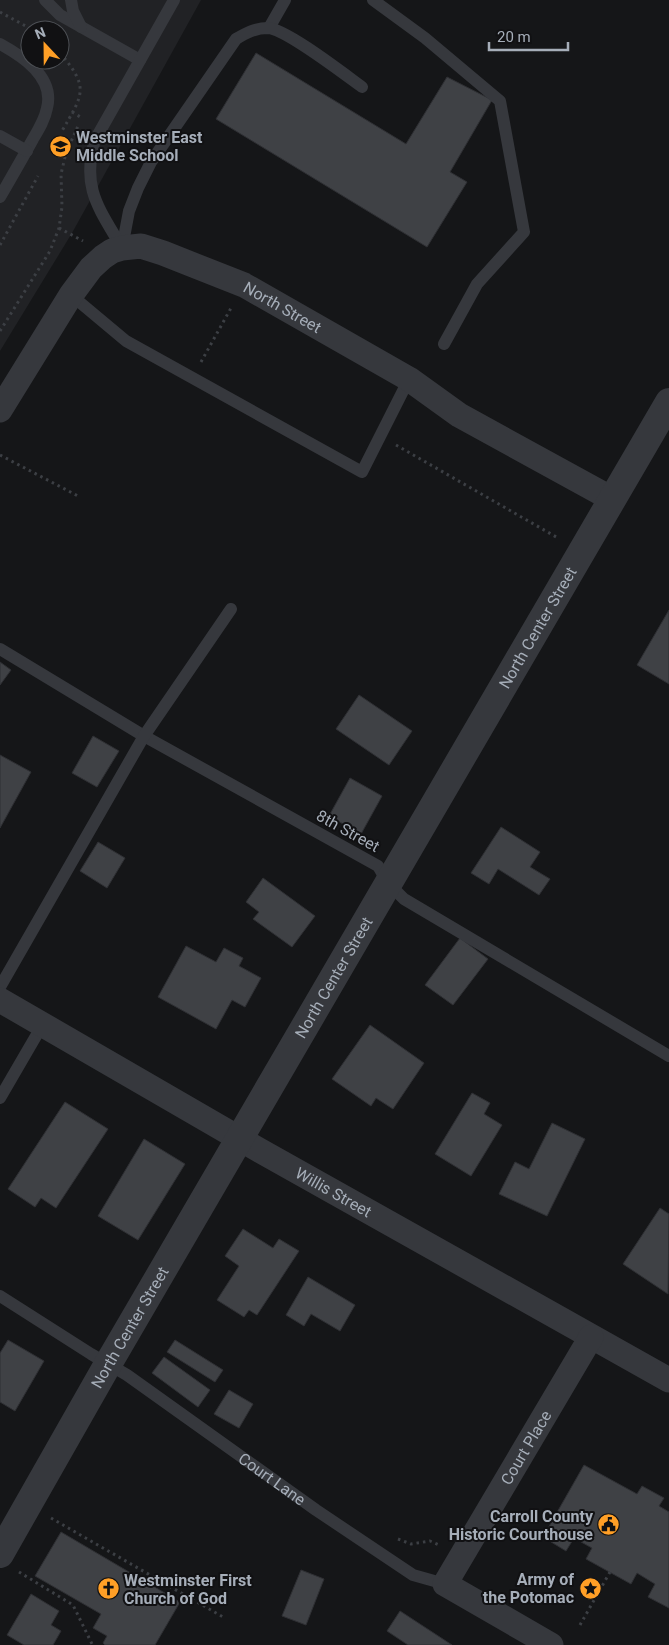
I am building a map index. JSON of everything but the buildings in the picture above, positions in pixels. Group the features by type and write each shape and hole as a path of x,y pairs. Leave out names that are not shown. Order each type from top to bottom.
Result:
{"street":[{"name":"North Street","path":"0,410 71,295 92,268 103,257 122,248 141,246 151,248 244,285 409,379 459,415 612,499"},
{"name":"North Center Street","path":"7,1561 108,1364 241,1139 669,402"},
{"name":"Willis Street","path":"0,1000 241,1139 669,1380"},
{"name":"Court Place","path":"445,1584 591,1337"},
{"name":"Court Lane","path":"445,1584 551,1645"}],"lane":[{"path":"45,0 60,15 140,60"},
{"path":"71,0 73,11 81,27"},
{"path":"122,248 93,195 90,182 90,162 95,140 174,0"},
{"path":"269,28 285,0"},
{"path":"373,0 424,38 500,101 524,232 477,284 444,344"},
{"path":"122,248 129,211 151,162 236,39 251,30 269,28 287,34 362,87"},
{"path":"0,44 19,54 31,64 41,77 48,91 48,106 43,121 0,197"},
{"path":"0,136 27,151"},
{"path":"71,295 126,341 362,472 409,379"},
{"path":"0,987 144,736 231,609"},
{"name":"8th Street","path":"0,649 144,736 378,866 388,883 404,899 669,1056"},
{"path":"0,1098 43,1024"},
{"name":"Court Lane","path":"0,1296 126,1375 316,1510 412,1575 445,1584"}],"path":[{"path":"0,12 20,23"},
{"path":"72,112 82,118"},
{"path":"0,332 50,251 59,228 62,207 61,174 73,133 86,112"},
{"path":"59,228 88,244"},
{"path":"193,378 227,314"},
{"path":"381,436 557,537 560,542"},
{"path":"0,455 78,496"},
{"path":"46,1515 222,1617"},
{"path":"397,1538 410,1544 430,1541 440,1545"},
{"path":"7,1561 73,1605 94,1645"},
{"path":"580,1625 610,1572"}],"shaded area":[{"name":"Westminster East Middle School","path":"0,0 201,0 72,233 0,351"}],"place":[{"name":"Westminster East Middle School","path":"60,146"},
{"name":"Carroll County Historic Courthouse","path":"609,1525"},
{"name":"Army of the Potomac","path":"590,1588"},
{"name":"Westminster First Church of God","path":"108,1589"}]}
